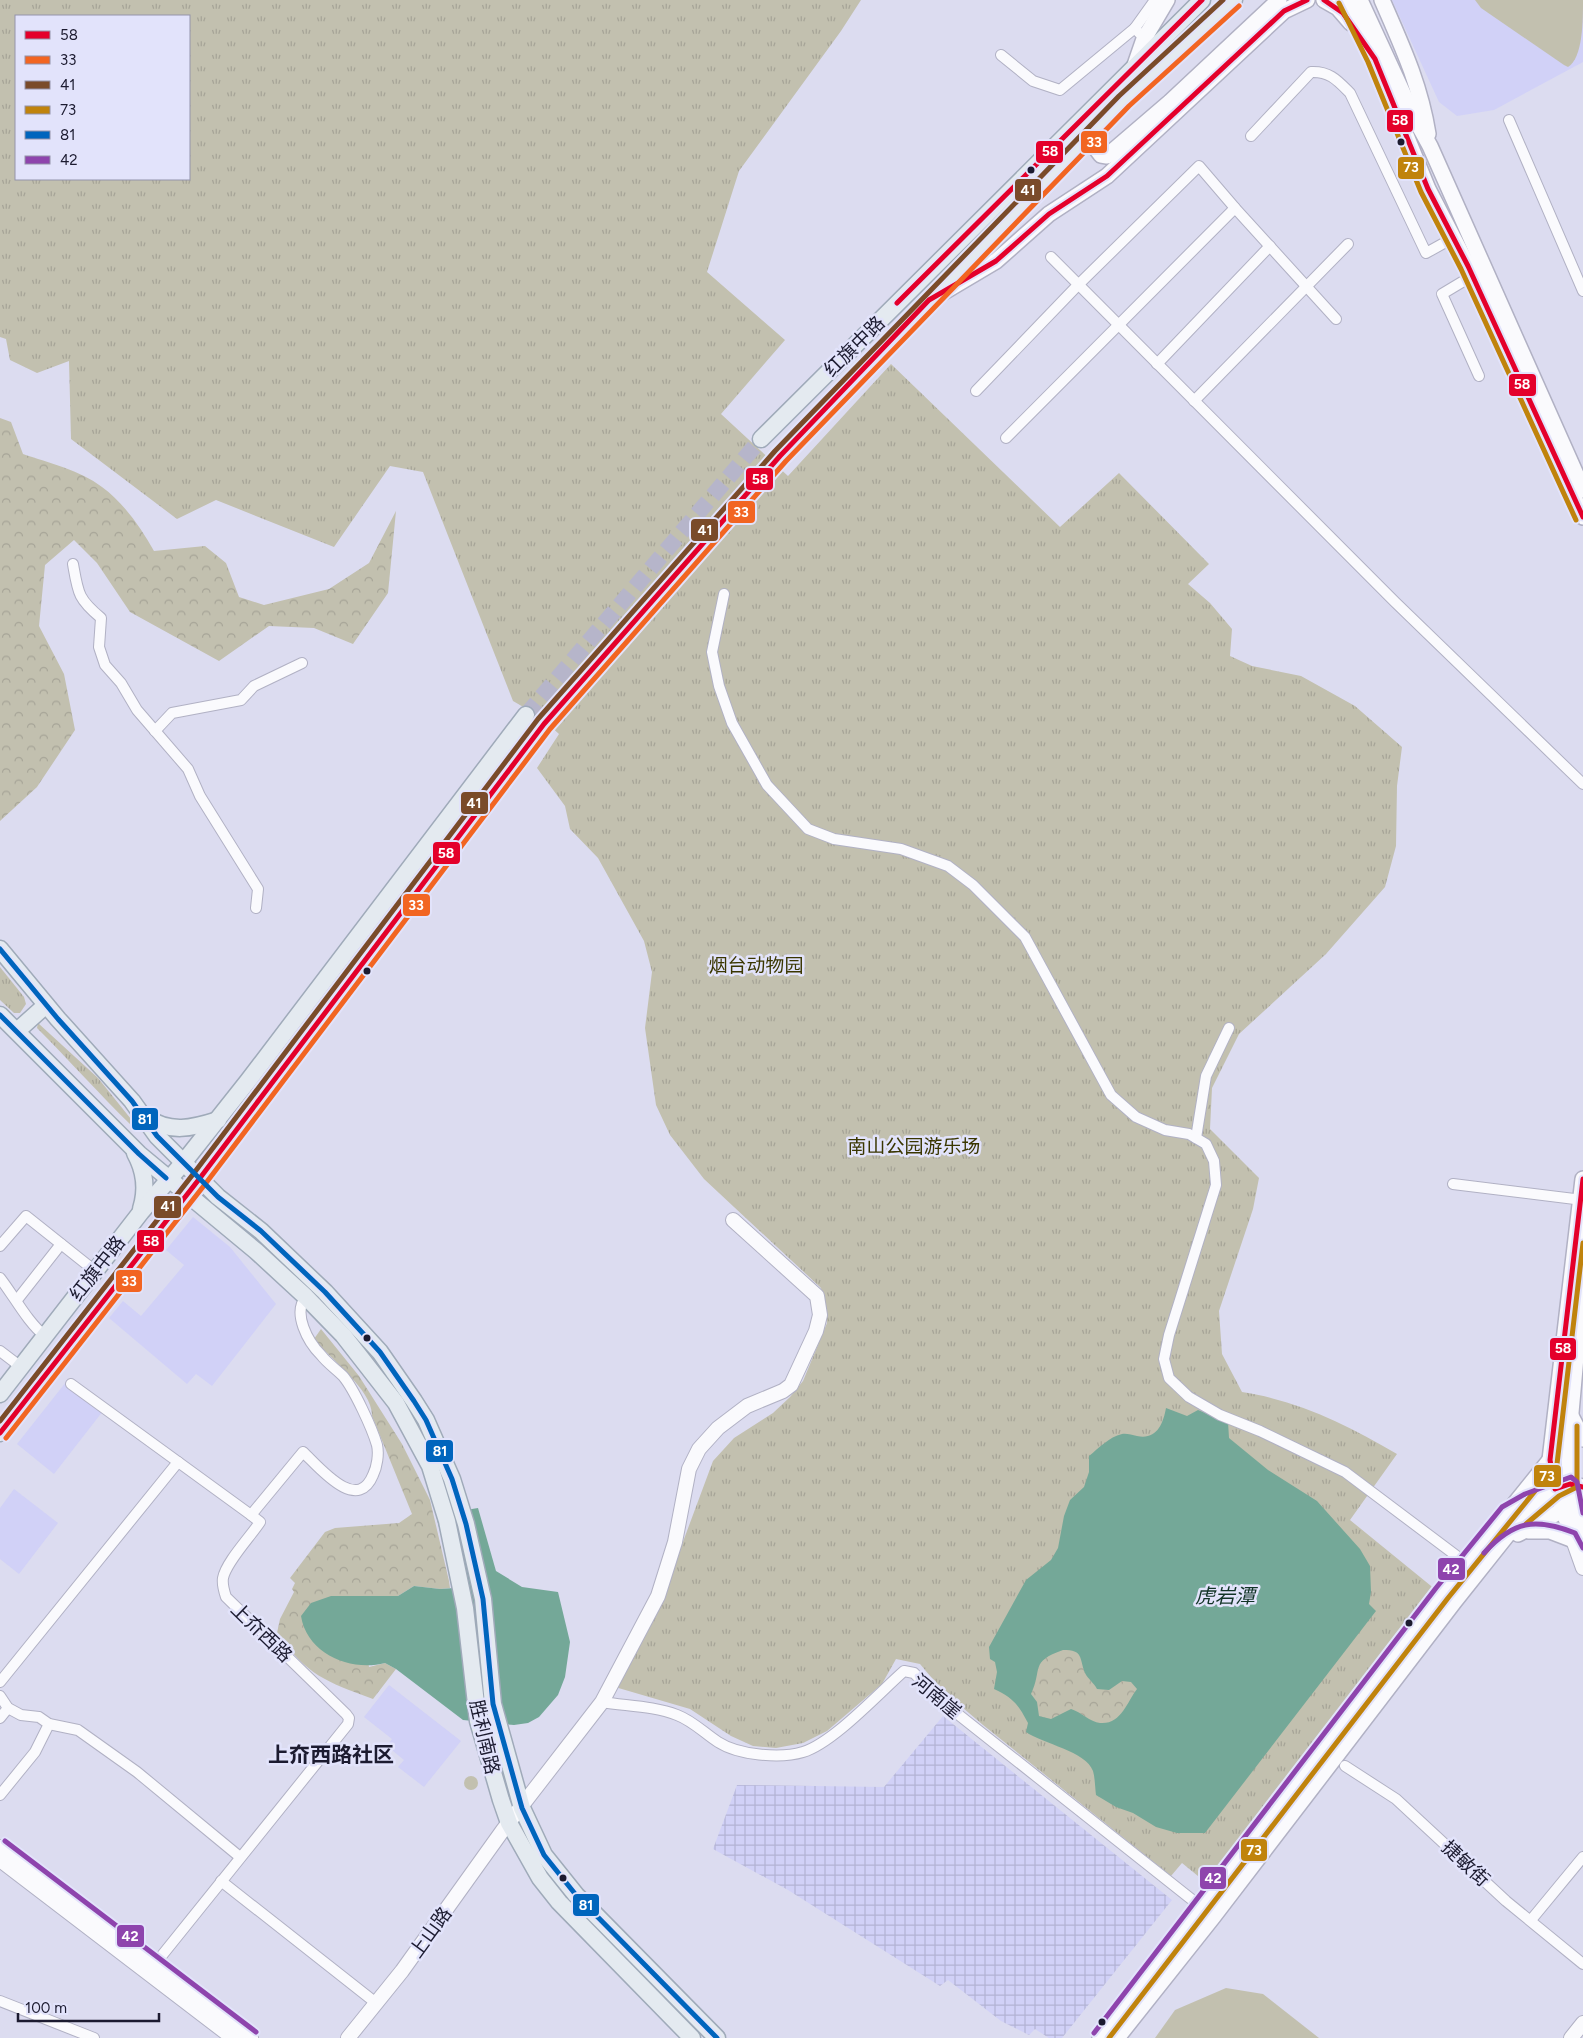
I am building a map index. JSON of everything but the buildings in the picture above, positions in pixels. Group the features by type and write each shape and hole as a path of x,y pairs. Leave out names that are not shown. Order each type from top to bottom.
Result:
{"main road":[{"path":"1135,65 1140,34 1167,0"},
{"name":"红旗中路","path":"761,439 1202,0"},
{"name":"红旗中路","path":"780,456 1124,101 1234,0"},
{"path":"1124,101 1097,135 1095,147 1102,156 1110,155 1124,144 1279,0"},
{"path":"930,300 996,261 1049,214 1107,176 1284,11 1292,5 1307,0"},
{"path":"1324,0 1343,13 1375,59"},
{"path":"1346,0 1375,59 1428,188 1470,271 1583,517"},
{"path":"1360,0 1413,115 1430,146 1583,490"},
{"path":"1382,0 1409,60 1422,100 1430,146"},
{"name":"红旗中路","path":"0,1394 141,1212 218,1120 526,715"},
{"name":"红旗中路","path":"0,1433 200,1178 544,724"},
{"name":"胜利南路","path":"0,949 46,1005 141,1113 157,1136 218,1197 261,1231 294,1261 355,1323 380,1352 426,1420 452,1479 466,1524 483,1599 493,1704 520,1801 544,1855 576,1895 717,2038"},
{"path":"16,1031 46,1005"},
{"name":"胜利南路","path":"0,1015 128,1143 168,1179 256,1251 306,1297 343,1335 396,1403 430,1466 447,1521 465,1608 478,1721 509,1823"},
{"path":"141,1113 159,1125 179,1129 199,1126 218,1120"},
{"path":"128,1143 141,1164 144,1176 145,1193 141,1212"},
{"path":"1555,1489 1550,1460 1583,1179"},
{"path":"1508,1512 1555,1489 1577,1486 1568,1446 1583,1279"},
{"path":"1571,1414 1583,1439"},
{"path":"1117,2038 1466,1563 1550,1460"},
{"path":"1100,2038 1208,1912 1529,1510 1555,1489"},
{"path":"1503,1542 1572,1507"},
{"path":"1518,1534 1533,1530 1550,1531 1577,1539"},
{"path":"509,1823 540,1878 559,1902 692,2038"}],"street":[{"path":"1001,55 1033,81 1060,90 1140,34 1155,0"},
{"path":"1251,136 1311,72 1322,72 1334,77 1350,93 1426,253 1453,238"},
{"path":"1509,120 1583,291"},
{"path":"976,391 1078,285 1199,166 1336,319"},
{"path":"1006,438 1235,208"},
{"path":"1194,401 1348,244"},
{"path":"1157,364 1270,246"},
{"path":"1051,257 1194,401 1583,784"},
{"path":"1470,271 1442,294 1479,376"},
{"path":"73,564 77,589 83,604 101,618 99,647 105,665 155,731 188,769 200,796 258,889 256,908"},
{"path":"724,594 712,652 719,686 732,723 767,784 808,829 834,839 901,849 948,866 973,885 1025,937 1111,1095 1136,1116 1165,1130 1189,1134 1206,1144 1214,1161 1216,1185 1168,1335 1164,1359 1169,1378 1189,1397 1220,1415 1260,1431 1344,1472 1466,1563"},
{"path":"155,731 172,713 241,700 254,686 302,663"},
{"path":"1196,1138 1206,1076 1228,1028"},
{"path":"1454,1184 1582,1200"},
{"path":"0,1246 26,1216 95,1271"},
{"name":"上山路","path":"348,2038 408,1963 509,1823 520,1801 602,1702 658,1596 675,1542 689,1469 700,1448 718,1428 747,1406 783,1391 791,1385 816,1331 820,1302 815,1292 733,1220"},
{"path":"17,1300 61,1244"},
{"path":"0,1278 17,1300 34,1328 45,1336"},
{"path":"71,1384 250,1514 303,1452 344,1489 354,1491 363,1489 373,1477 377,1463 377,1446 353,1390 344,1377 320,1354 301,1321 300,1308 306,1297"},
{"path":"0,1351 21,1367"},
{"path":"0,1682 178,1462"},
{"path":"1577,1486 1572,1507 1583,1568"},
{"path":"1555,1489 1572,1507"},
{"name":"上夼西路","path":"150,1969 348,1724 349,1718 226,1597 223,1576 260,1522 250,1514"},
{"name":"河南崖","path":"602,1702 676,1714 698,1726 720,1743 758,1754 777,1756 804,1752 827,1738 904,1671 914,1673 940,1700 1208,1912"},
{"path":"0,1696 8,1708 21,1714 39,1717 48,1724 78,1730 136,1772 240,1857"},
{"path":"0,1718 8,1708"},
{"path":"0,1795 35,1752 48,1724"},
{"name":"捷敏街","path":"1345,1766 1396,1799 1506,1901 1583,1964"},
{"path":"0,1847 233,2038"},
{"path":"1530,1920 1583,1857"},
{"path":"0,1860 150,1969 251,2038"},
{"path":"221,1881 376,2004"},
{"path":"0,2001 94,2038"},
{"path":"1571,2038 1583,2023"}],"shaded area":[{"path":"1392,0 1583,0 1583,62 1494,110 1457,116 1439,102"},
{"path":"193,1217 230,1247 276,1304 212,1386 196,1374 187,1384 109,1318 123,1301 141,1316 184,1265 166,1250"},
{"path":"66,1382 103,1411 54,1474 17,1444"},
{"path":"14,1489 58,1523 19,1574 0,1559 0,1508"},
{"path":"389,1685 461,1741 424,1787 398,1767 404,1760 387,1746 392,1739 364,1717"},
{"path":"943,1716 1172,1900 1062,2038 1049,2038 1035,2029 1029,2035 1001,2021 948,1980 940,1986 788,1890 713,1849 737,1785 884,1787"}],"green space":[{"path":"0,0 861,0 841,31 739,171 707,272 785,340 721,414 788,476 891,364 1060,527 1119,473 1209,564 1188,584 1210,603 1232,629 1230,656 1252,666 1301,676 1355,706 1402,747 1397,786 1396,846 1385,887 1326,954 1239,1034 1212,1088 1210,1129 1259,1178 1253,1209 1219,1311 1222,1354 1242,1392 1284,1401 1304,1408 1342,1424 1397,1454 1350,1520 1436,1590 1209,1885 1182,1863 1171,1876 983,1725 942,1690 920,1664 896,1659 882,1684 827,1731 803,1743 776,1748 753,1746 731,1736 690,1709 615,1687 658,1609 713,1461 734,1438 773,1413 803,1381 827,1323 821,1288 704,1179 670,1135 656,1105 645,1028 652,972 644,941 598,858 570,829 565,806 537,768 559,734 539,716 513,701 423,472 390,466 334,547 216,500 177,519 71,439 69,361 37,373 10,360 6,339 0,337"},
{"path":"1475,0 1583,0 1581,38 1577,56 1568,67 1564,65 1481,8"},
{"path":"0,418 11,422 23,454 74,471 110,493 131,516 154,551 205,546 226,563 239,597 264,605 329,589 369,563 396,511 388,593 353,644 314,628 269,626 219,661 130,612 97,563 74,540 45,565 39,626 64,674 75,730 37,787 0,821"},
{"path":"0,967 24,997 26,1004 20,1013 14,1013 0,1000"},
{"path":"38,1023 98,1078 139,1129 137,1130 132,1126 37,1028"},
{"path":"321,1329 359,1376 402,1444 430,1500 450,1588 440,1589 414,1586 398,1596 358,1596 369,1667 385,1663 396,1669 373,1699 330,1682 308,1668 298,1659 277,1633 280,1619 294,1592 292,1589 295,1583 290,1578 325,1532 335,1528 399,1523 412,1514 365,1396 358,1385 314,1339"},
{"path":"1063,1650 1074,1651 1080,1655 1085,1673 1097,1689 1122,1681 1131,1682 1137,1689 1119,1717 1108,1723 1101,1723 1071,1709 1051,1719 1039,1716 1031,1694 1039,1667 1045,1658"},
{"path":"468,1776 474,1776 478,1783 474,1790 468,1790 464,1786 464,1780"},
{"path":"1226,1988 1263,1994 1319,2038 1155,2038 1175,2010"}],"water":[{"name":"虎岩潭","path":"1166,1408 1187,1416 1198,1410 1228,1422 1229,1438 1268,1470 1317,1501 1360,1549 1370,1566 1371,1592 1369,1604 1376,1611 1205,1833 1177,1833 1156,1827 1133,1813 1116,1807 1096,1795 1094,1774 1089,1764 1073,1753 1026,1732 1028,1723 1018,1706 1006,1695 994,1689 997,1672 995,1662 990,1659 989,1647 1026,1580 1051,1560 1058,1548 1064,1516 1070,1500 1084,1487 1089,1472 1089,1456 1117,1435 1149,1436 1161,1425","holes":["1063,1650 1078,1653 1085,1673 1097,1689 1109,1690 1122,1681 1131,1682 1137,1689 1118,1717 1107,1723 1100,1723 1071,1709 1051,1719 1039,1716 1037,1702 1031,1694 1039,1667 1045,1658 1052,1654"]},
{"path":"478,1508 496,1571 522,1587 558,1592 570,1642 565,1677 558,1695 539,1717 528,1723 514,1725 463,1720 396,1669 385,1663 358,1665 332,1657 321,1650 312,1641 305,1629 301,1616 311,1603 331,1596 398,1596 414,1586 440,1589 454,1588 436,1515"}],"tunnel":[{"path":"526,715 761,439"},
{"path":"544,724 780,456"}],"transit line":[{"name":"58","path":"897,303 1202,0"},
{"name":"41","path":"0,1421 194,1173 538,719 775,451 1119,96 1223,0"},
{"name":"58","path":"0,1433 200,1178 544,724 780,456 929,300 996,261 1049,214 1107,176 1284,11 1307,0"},
{"name":"58","path":"1324,0 1343,13 1375,59 1428,189 1468,266 1583,517"},
{"name":"73","path":"1339,3 1368,62 1421,192 1461,269 1576,520"},
{"name":"33","path":"6,1438 206,1183 550,729 786,461 1129,106 1239,6"},
{"name":"81","path":"0,949 58,1019 132,1101 157,1136 218,1197 261,1231 325,1292 380,1352 414,1401 426,1420 452,1479 466,1524 483,1599 493,1704 522,1808 544,1855 576,1895 717,2038"},
{"name":"81","path":"0,1015 139,1154 166,1178"},
{"name":"58","path":"1583,1179 1550,1460 1555,1489 1570,1484 1583,1487"},
{"name":"73","path":"1109,2038 1448,1598 1557,1464 1583,1243"},
{"name":"73","path":"1526,1524 1559,1496 1577,1487 1577,1426"},
{"name":"42","path":"1094,2033 1436,1588 1502,1507 1525,1494 1571,1477 1577,1482 1583,1513"},
{"name":"42","path":"1484,1553 1495,1542 1515,1528 1536,1524 1548,1525 1575,1533 1583,1548"},
{"name":"42","path":"5,1841 256,2032"}],"district":[{"name":"上夼西路社区","path":"331,1755"}],"park label":[{"name":"烟台动物园","path":"756,965"},
{"name":"南山公园游乐场","path":"914,1146"}]}
